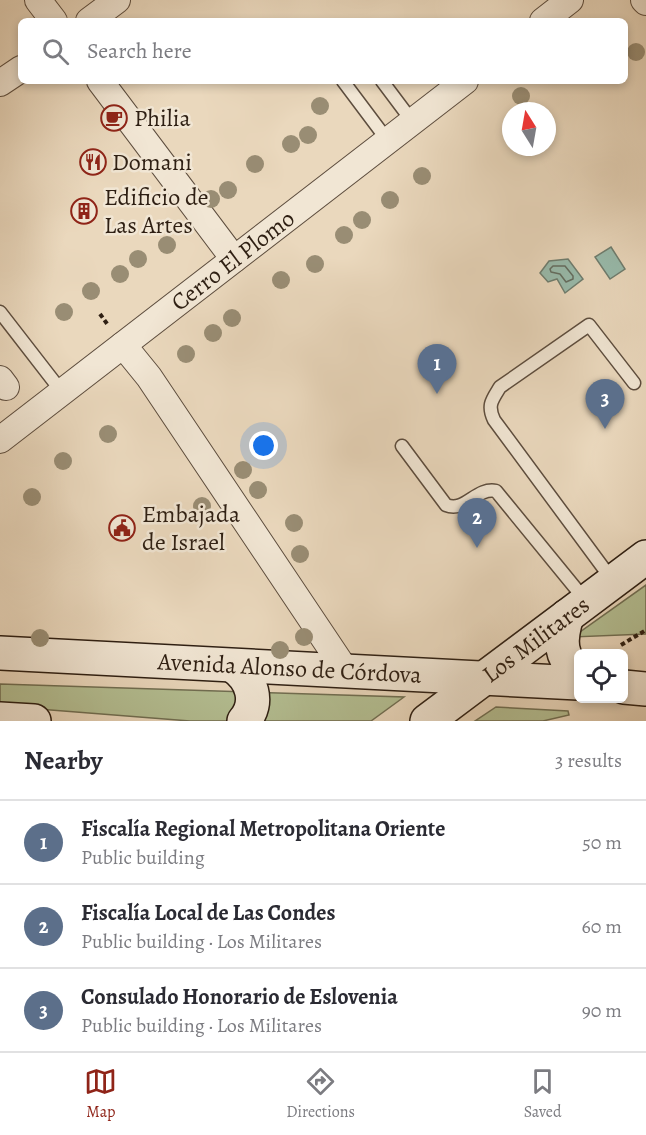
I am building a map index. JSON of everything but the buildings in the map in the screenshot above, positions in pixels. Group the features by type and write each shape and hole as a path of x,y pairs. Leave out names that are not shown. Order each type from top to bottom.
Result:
{"main road":[{"name":"Los Militares","path":"427,721 646,557"},
{"path":"574,670 563,652 562,634 576,608"},
{"name":"Avenida Alonso de Córdova","path":"0,653 574,683"},
{"path":"232,666 247,679 251,688 251,708 244,721"},
{"path":"628,687 646,689"},
{"path":"0,719 34,721"}],"street":[{"path":"38,0 52,18"},
{"path":"93,18 117,0"},
{"path":"547,18 570,0"},
{"path":"0,83 18,71"},
{"path":"102,84 234,259"},
{"name":"Cerro El Plomo","path":"0,440 461,84"},
{"path":"123,345 149,377 346,671"}],"lane":[{"path":"345,84 388,141"},
{"path":"384,84 412,121"},
{"path":"0,312 62,392"},
{"path":"613,581 489,411 492,399 500,387 589,325 634,383"},
{"path":"402,446 446,505 460,506 488,489 496,491 576,608"}],"path":[{"path":"621,645 646,630"}],"shaded area":[{"path":"646,585 646,634 573,637"},
{"path":"0,684 404,697 371,721 190,721 0,706"},
{"path":"496,707 568,711 569,715 543,721 475,721"}],"water":[{"path":"611,247 625,269 610,279 595,257"},
{"path":"568,259 583,279 565,293 557,279 548,282 540,273 549,261"}],"place":[{"name":"Philia","path":"114,118"},
{"name":"Domani","path":"93,162"},
{"name":"Edificio de Las Artes","path":"84,211"},
{"name":"Fiscalía Regional Metropolitana Oriente","path":"437,394"},
{"name":"Consulado Honorario de Eslovenia","path":"605,429"},
{"name":"Embajada de Israel","path":"122,528"},
{"name":"Fiscalía Local de Las Condes","path":"477,548"}]}
